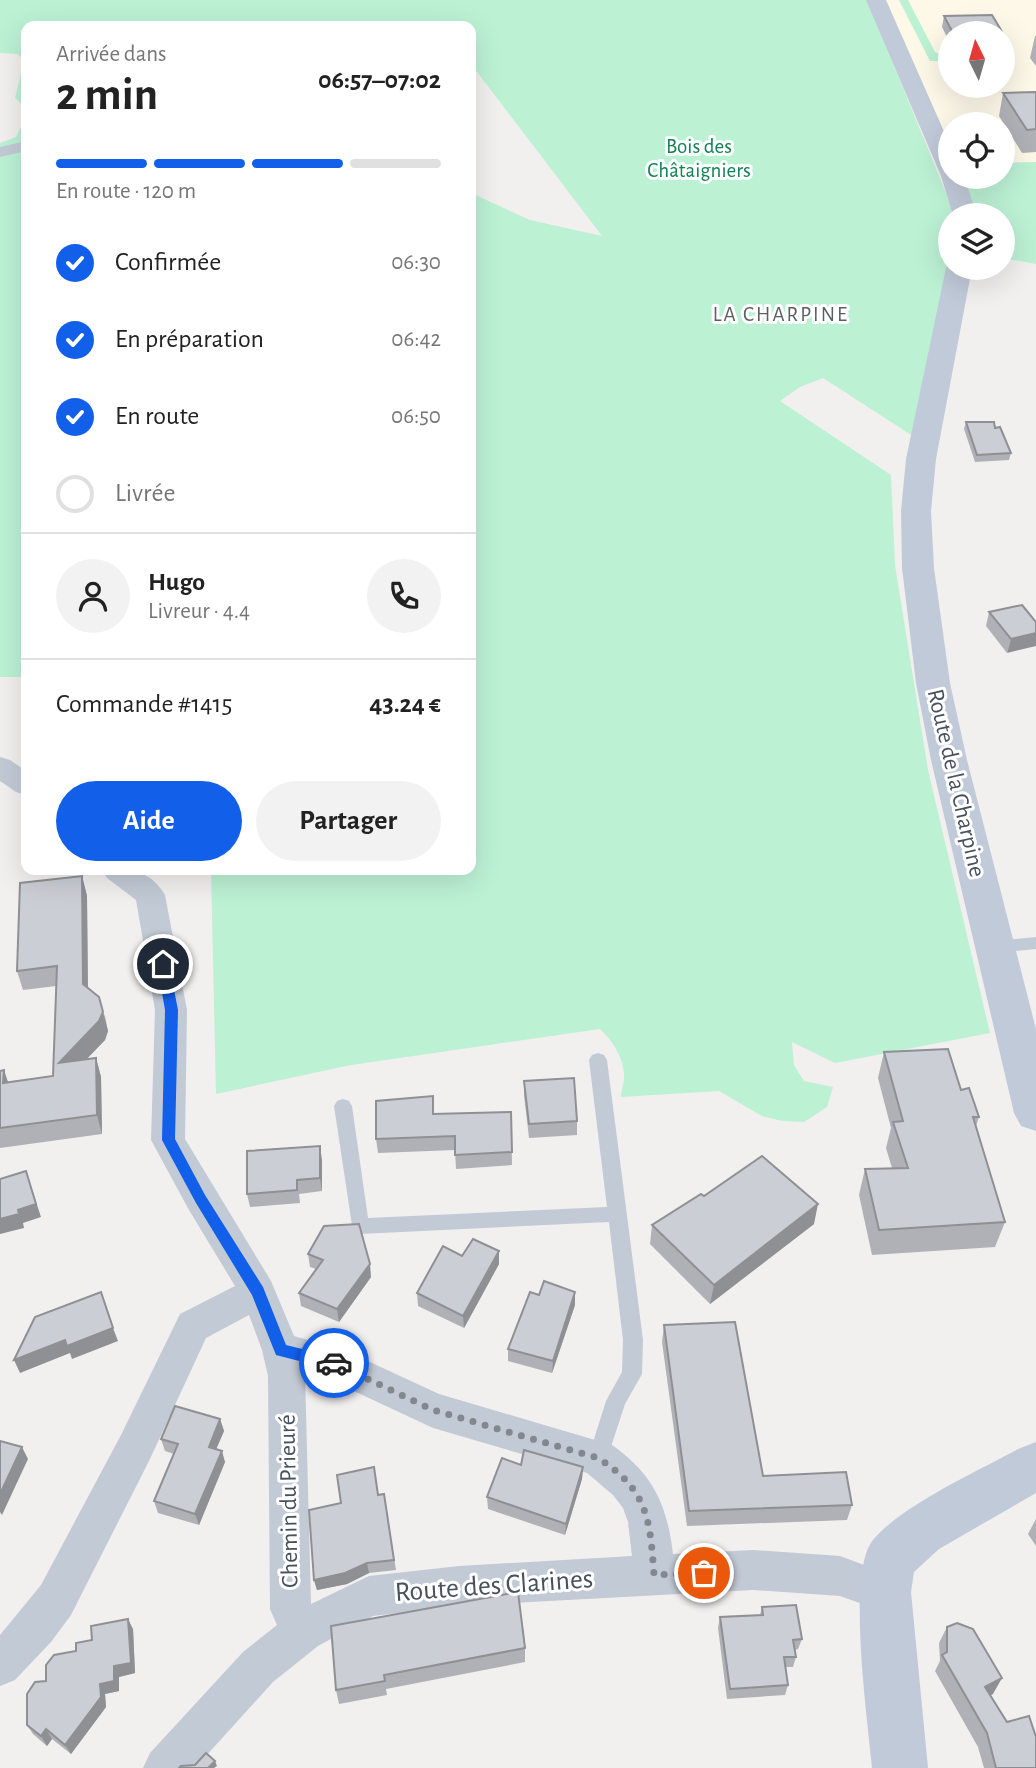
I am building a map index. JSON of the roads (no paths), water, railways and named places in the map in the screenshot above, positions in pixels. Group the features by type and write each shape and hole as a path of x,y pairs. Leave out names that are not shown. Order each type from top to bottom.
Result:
{"main road":[{"path":"876,0 938,145"},
{"name":"Route de la Charpine","path":"957,280 923,449 916,512 918,568 933,683 954,783 1036,1113"},
{"path":"900,1768 885,1592 890,1559 921,1531 1036,1466"}],"street":[{"path":"0,152 21,147"},
{"path":"0,767 21,782"},
{"name":"Chemin du Prieuré","path":"124,875 150,895 172,1010 169,1140 201,1199 258,1292 281,1350 287,1376 291,1609 303,1631"},
{"path":"0,1665 36,1627 56,1600 135,1448 192,1326 258,1292"},
{"path":"281,1350 331,1362 433,1410 598,1458 633,1486 643,1505 651,1539 654,1575"},
{"name":"Route des Clarines","path":"165,1768 258,1667 303,1631 369,1595 459,1586 753,1570 840,1576 885,1592"}],"lane":[{"path":"995,947 1036,943"},
{"path":"598,1060 633,1340 632,1374 616,1401 598,1458"},
{"path":"343,1106 360,1226 617,1214"}],"district":[{"name":"LA CHARPINE","path":"781,314"}],"park label":[{"name":"Bois des Châtaigniers","path":"699,158"}]}
